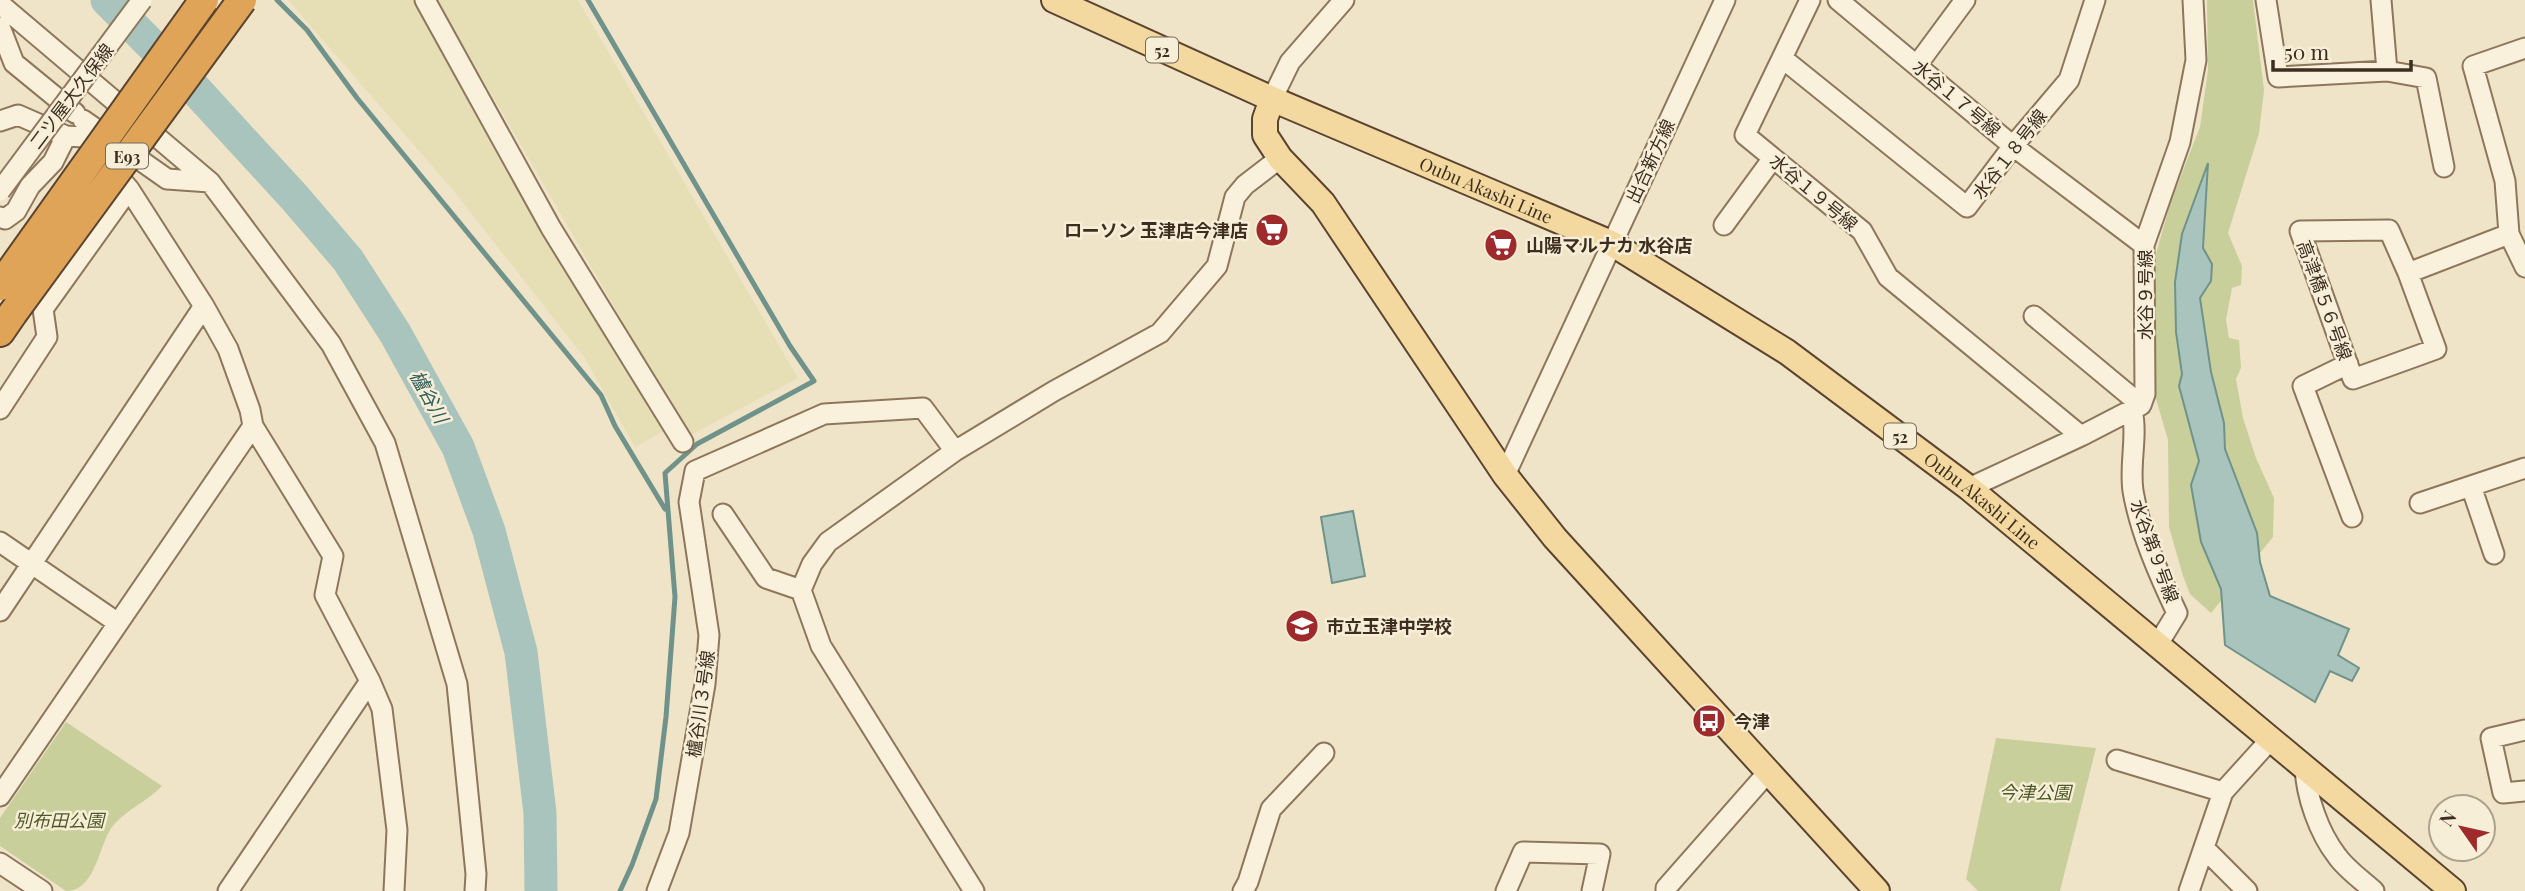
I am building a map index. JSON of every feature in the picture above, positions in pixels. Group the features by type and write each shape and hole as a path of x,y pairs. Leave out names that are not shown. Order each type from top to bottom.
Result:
{"highway":[{"name":"E93","path":"0,286 204,0"},
{"name":"E93","path":"6,322 242,0"}],"main road":[{"name":"Oubu Akashi Line","path":"1054,0 1272,99 1611,243 1787,352 1969,488 2454,891"},
{"path":"1272,99 1265,119 1265,135 1280,158 1323,204 1505,475 1555,538 1877,891"}],"street":[{"name":"二ツ屋大久保線","path":"0,191 142,0"},
{"path":"425,0 551,228 684,442"},
{"path":"1272,99 1290,62 1345,0"},
{"name":"出合新方線","path":"1505,475 1725,0"},
{"name":"水谷１９号線","path":"1810,0 1745,135 1862,232 1888,277 2081,436"},
{"name":"水谷１７号線","path":"1838,0 2013,146 2144,245"},
{"path":"1917,65 1965,0"},
{"name":"水谷１８号線","path":"1782,58 1966,207 2068,80 2095,0"},
{"name":"水谷９号線","path":"2137,407 2145,394 2144,245 2180,142 2196,60 2193,0"},
{"path":"2266,0 2278,77 2387,71 2426,78 2444,167"},
{"path":"2381,0 2387,71"},
{"path":"0,4 210,182 331,344 385,443 457,684 476,874 475,891"},
{"path":"0,27 14,63 129,189 204,306 228,349 253,426 333,556 325,595 382,709 397,830 394,891"},
{"path":"2525,48 2473,66 2505,181 2509,234 2525,267"},
{"path":"0,121 18,115 78,131 167,178 210,182"},
{"path":"0,218 5,219 16,211 30,186 78,131"},
{"path":"974,891 821,646 801,590 812,564 828,542 956,451 1054,391 1160,333 1217,266 1235,197 1245,185 1280,158"},
{"path":"1724,225 1773,158"},
{"path":"0,409 47,337 43,309 129,189"},
{"name":"高津橋５６号線","path":"2389,230 2408,273 2436,349 2353,379 2300,231 2389,230"},
{"path":"2408,273 2509,234"},
{"path":"0,611 204,306"},
{"path":"1969,488 2137,407 2034,316"},
{"path":"2348,364 2303,386 2352,517"},
{"name":"水谷第９号線","path":"2137,407 2133,488 2135,499 2161,579 2178,613 2158,644"},
{"name":"櫨谷川３号線","path":"657,891 679,834 705,684 709,635 689,502 695,471 824,414 923,408 956,451"},
{"path":"0,796 253,426"},
{"path":"2420,503 2525,468"},
{"path":"2471,486 2494,554"},
{"path":"723,514 766,578 801,590"},
{"path":"0,542 118,623"},
{"path":"228,891 370,681"},
{"path":"2525,730 2491,738 2503,793 2525,791"},
{"path":"2189,891 2223,792 2271,739"},
{"path":"1243,891 1272,809 1324,753"},
{"path":"2117,760 2223,792"},
{"path":"2305,767 2306,787 2316,816 2337,856 2374,891"},
{"path":"1666,890 1769,771"},
{"path":"2204,848 2247,891"},
{"path":"1506,891 1523,852 1600,854 1592,891"},
{"path":"0,863 42,891"}],"shaded area":[{"path":"288,0 416,0 671,427 635,447 584,357 453,190"},
{"path":"437,0 578,0 798,378 689,436"}],"green space":[{"path":"2207,0 2253,0 2264,90 2259,133 2228,233 2242,266 2241,285 2232,288 2226,320 2229,338 2239,340 2241,368 2236,379 2243,418 2256,458 2274,498 2273,537 2211,613 2190,594 2169,527 2168,440 2154,392 2154,261 2171,201 2200,127 2208,70"},
{"name":"別布田公園","path":"66,722 162,786 114,825 89,877 75,889 66,891 0,846 0,818"},
{"name":"今津公園","path":"1996,738 2096,748 2060,891 1978,891 1966,879"}],"water":[{"path":"2208,163 2203,248 2212,264 2211,281 2200,298 2211,372 2224,423 2225,449 2257,533 2260,562 2270,596 2349,629 2338,655 2359,668 2352,681 2330,671 2315,702 2225,645 2221,589 2201,542 2191,485 2199,461 2179,386 2182,374 2176,332 2175,282 2182,234"},
{"path":"1353,511 1365,576 1332,583 1321,517"}],"waterway":[{"name":"櫨谷川","path":"107,0 194,88 348,260 395,333 458,447 489,531 521,652 540,813 541,891"},
{"path":"277,0 307,30 357,98 601,395 615,426 665,509"},
{"path":"588,0 790,346 814,381 697,444 665,473 675,597 666,717 656,799 620,891"}],"place":[{"name":"ローソン 玉津店今津店","path":"1272,230"},
{"name":"山陽マルナカ 水谷店","path":"1501,245"},
{"name":"市立玉津中学校","path":"1302,626"},
{"name":"今津","path":"1709,721"}]}
